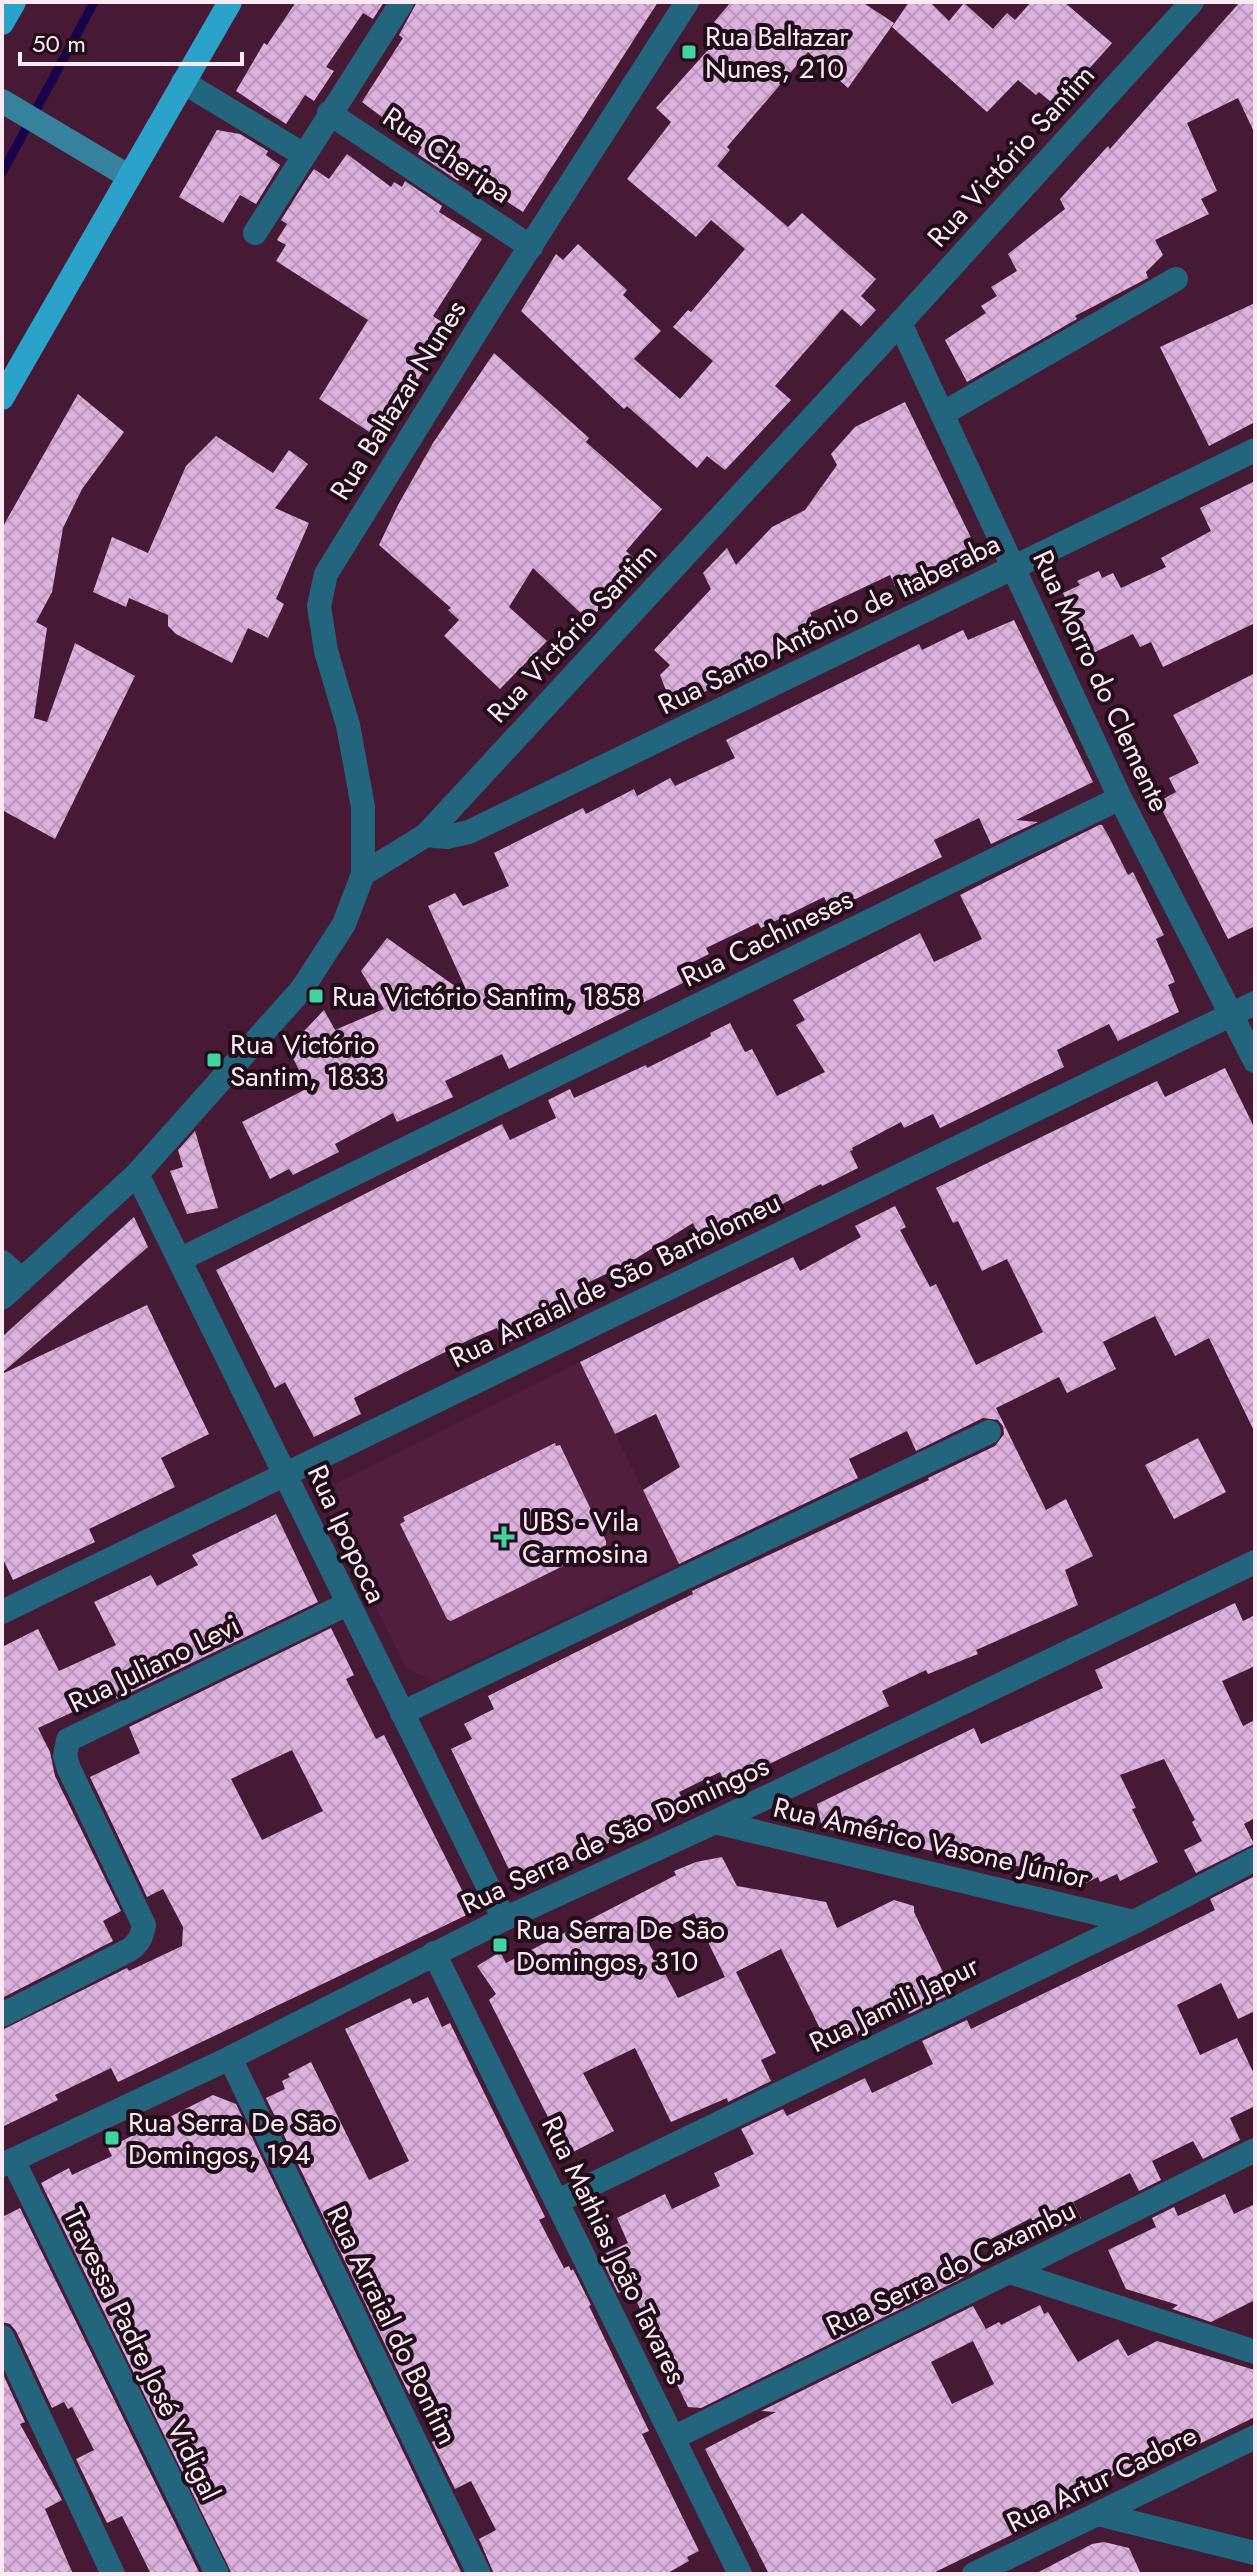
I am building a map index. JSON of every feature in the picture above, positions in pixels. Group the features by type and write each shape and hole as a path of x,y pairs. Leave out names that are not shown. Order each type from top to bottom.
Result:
{"highway":[{"path":"2,23 14,2"},
{"path":"2,398 223,7"}],"main road":[{"path":"6,103 128,176"}],"street":[{"path":"255,233 402,2"},
{"name":"Rua Baltazar Nunes","path":"363,874 363,807 348,725 326,651 319,606 326,574 367,504 687,2"},
{"name":"Rua Victório Santim","path":"363,874 426,835 1192,2"},
{"path":"183,82 304,155"},
{"name":"Rua Cheripa","path":"329,113 531,247"},
{"path":"942,414 1176,279"},
{"name":"Rua Morro do Clemente","path":"900,323 1120,798 1255,1061"},
{"name":"Rua Santo Antônio de Itaberaba","path":"426,835 447,837 469,832 1255,450"},
{"name":"Rua Cachineses","path":"181,1259 1120,798"},
{"path":"2,1298 137,1174 302,989 344,924 363,874"},
{"name":"Rua Arraial de São Bartolomeu","path":"2,1612 1255,1003"},
{"name":"Rua Ipopoca","path":"137,1174 504,1919"},
{"path":"2,1262 22,1280"},
{"path":"402,1713 989,1432"},
{"name":"Rua Serra de São Domingos","path":"8,2162 230,2058 504,1919 715,1822 1255,1562"},
{"name":"Rua Juliano Levi","path":"2,2015 129,1950 138,1944 143,1935 144,1925 69,1769 65,1756 68,1740 347,1604"},
{"name":"Rua Américo Vasone Júnior","path":"715,1822 1134,1922"},
{"name":"Rua Jamili Japur","path":"558,2201 1134,1922 1255,1859"},
{"name":"Rua Mathias João Tavares","path":"434,1953 740,2574"},
{"name":"Rua Arraial do Bonfim","path":"230,2058 479,2574"},
{"name":"Rua Serra do Caxambu","path":"673,2438 1255,2150"},
{"name":"Travessa Padre José Vidigal","path":"8,2162 217,2574"},
{"path":"1010,2272 1255,2352"},
{"path":"2,2337 113,2574"},
{"name":"Rua Artur Cadore","path":"974,2574 1255,2437"},
{"path":"1098,2514 1255,2553"}],"shaded area":[{"name":"UBS - Vila Carmosina","path":"580,1362 679,1564 433,1682 406,1668 328,1510 337,1483"}],"building":[{"path":"296,2 384,2 373,19 363,13 326,67 334,71 314,101 305,95 286,124 236,91 264,43 267,45"},
{"path":"417,2 658,2 523,212 463,173 458,181 418,154 422,147 362,102 403,38 399,35"},
{"path":"731,2 862,2 894,23 848,88 808,52 727,147 730,150 717,166 788,227 802,213 876,279 861,296 876,310 861,326 842,309 775,386 791,400 725,470 707,456 697,468 627,406 624,409 521,311 556,254 563,260 578,244 627,290 623,295 661,331 634,359 680,399 713,361 673,327 688,310 691,312 745,249 711,220 696,237 627,179 671,122 656,108 725,31 714,22"},
{"path":"909,2 930,2 949,21 964,3 993,29 1007,13 1015,20 1031,2 1064,2 1112,43 1056,106 1018,80 987,112 892,27"},
{"path":"1240,2 1255,2 1255,134 1238,98 1187,123 1217,191 1201,199 1209,214 1155,240 1163,255 1146,272 1148,278 1075,316 1077,319 967,382 945,340 986,313 981,306 997,296 991,287 1017,271 1008,254 1065,209 1060,199 1108,146 1110,149"},
{"path":"217,130 240,134 268,151 266,155 280,165 256,204 240,195 223,223 179,197"},
{"path":"347,154 391,187 394,182 402,187 405,181 442,206 439,212 482,239 433,316 451,328 380,439 319,399 368,320 276,261 286,245 277,240 287,224 281,220 305,182 314,169 329,179"},
{"path":"1255,303 1255,422 1209,446 1160,347"},
{"path":"494,353 589,438 586,442 662,509 626,551 639,563 589,621 533,568 509,607 547,641 500,689 444,636 459,620 448,610 451,608 379,545 433,443"},
{"path":"78,394 124,432 82,489 63,528 52,592 36,622 47,628 34,718 47,722 75,643 135,676 55,839 2,810 2,528"},
{"path":"905,402 975,546 895,586 890,575 810,613 821,636 677,705 669,698 660,675 670,665 654,650 711,589 703,573 727,548 736,565 772,527 805,510 837,465 831,454 855,427"},
{"path":"216,436 273,473 289,450 308,464 275,508 309,523 276,599 284,604 268,638 248,628 232,663 176,634 168,626 168,615 129,598 126,607 93,592 112,537 148,553 186,466"},
{"path":"1255,481 1255,623 1163,667 1151,642 1140,647 1133,634 1091,654 1063,593 1080,585 1077,581 1099,571 1102,578 1113,573 1121,588 1166,567 1161,558 1211,531 1200,508"},
{"path":"1014,620 1093,782 1016,820 1038,822 991,844 979,818 934,840 942,857 831,911 824,897 761,928 758,923 706,948 709,954 683,967 689,980 509,1069 502,1054 445,1081 453,1097 397,1122 393,1113 335,1144 339,1152 293,1175 289,1169 270,1179 242,1122 308,1088 288,1048 324,1010 335,1030 384,1009 361,971 387,938 469,996 428,906 455,893 463,906 509,886 494,853 583,808 586,814 634,789 637,796 670,778 675,786 735,758 726,740 919,644 922,650 963,630 968,640"},
{"path":"1255,673 1255,926 1228,939 1158,802 1176,792 1169,778 1199,763 1173,715"},
{"path":"1099,825 1109,837 1128,875 1133,872 1164,935 1156,939 1175,982 1168,985 1179,1012 1118,1041 1109,1024 1057,1050 1064,1067 940,1128 933,1114 904,1128 901,1122 852,1148 850,1151 858,1168 703,1245 693,1223 627,1264 583,1285 590,1301 505,1344 497,1328 475,1337 354,1398 361,1414 314,1437 285,1382 275,1388 216,1270 502,1124 510,1140 556,1118 548,1100 570,1089 574,1098 646,1065 647,1068 730,1023 745,1052 752,1049 777,1096 825,1072 796,1025 805,1020 793,1000 920,933 934,962 982,939 960,895"},
{"path":"1225,1068 1255,1129 1255,1433 1209,1338 1175,1356 1155,1316 1103,1342 1116,1369 1067,1393 1059,1377 996,1408 1046,1510 1066,1499 1093,1556 1065,1570 1078,1605 976,1650 978,1654 928,1674 926,1670 882,1691 889,1706 726,1785 720,1772 679,1792 685,1805 518,1888 451,1749 472,1739 464,1724 494,1709 488,1696 693,1594 692,1591 929,1480 995,1446 1004,1434 998,1420 983,1418 916,1451 907,1431 849,1459 858,1478 679,1564 643,1490 680,1467 656,1414 615,1434 580,1362 793,1257 800,1271 861,1237 855,1226 895,1206 906,1227 900,1230 930,1287 936,1284 976,1365 1043,1332 1007,1259 982,1271 958,1221 953,1223 936,1188 1157,1081 1165,1097"},
{"path":"195,1131 218,1208 187,1214 170,1171 183,1167 178,1150"},
{"path":"134,1217 148,1247 2,1373 2,1337"},
{"path":"147,1305 209,1434 161,1458 175,1487 89,1529 95,1542 13,1580 2,1557 2,1374"},
{"path":"1198,1438 1226,1492 1174,1519 1145,1465"},
{"path":"555,1443 556,1446 560,1445 606,1545 451,1621 447,1619 400,1524 405,1521 403,1517"},
{"path":"276,1514 318,1602 117,1699 114,1693 38,1728 50,1752 55,1776 121,1911 103,1921 113,1941 2,1998 2,1647 38,1629 59,1671 116,1645 94,1602 151,1575 157,1586 198,1565 192,1555"},
{"path":"1235,1603 1243,1621 1255,1615 1255,1666 1222,1681 1243,1726 1255,1720 1255,1818 1244,1824 1254,1844 1196,1873 1184,1850 1202,1841 1192,1822 1195,1820 1164,1759 1120,1775 1136,1808 1132,1809 1158,1862 1120,1881 1117,1874 1100,1882 1098,1877 1084,1884 949,1848 952,1855 822,1828 817,1804 974,1728 981,1744 1103,1688 1095,1670"},
{"path":"331,1628 354,1675 346,1679 376,1739 384,1735 473,1912 118,2082 111,2068 55,2095 58,2100 2,2127 2,2030 127,1968 129,1971 182,1946 183,1927 163,1889 147,1897 90,1777 140,1753 129,1727","holes":["292,1750 323,1811 262,1840 231,1779"]},
{"path":"722,1857 737,1886 826,1902 837,1928 894,1900 914,1906 914,1912 953,1993 830,2049 781,1949 736,1972 776,2053 761,2060 771,2081 728,2102 727,2098 671,2122 635,2048 583,2073 614,2131 567,2155 489,2000 496,1994 477,1966 500,1952 506,1963 696,1862","holes":["694,1913 725,1977 678,1998 646,1938"]},
{"path":"1255,1876 1255,2011 1238,2019 1221,1983 1177,2005 1200,2055 1237,2038 1255,2076 1255,2106 1230,2118 1240,2140 1203,2159 1193,2141 1152,2161 1161,2180 1139,2191 1130,2173 1073,2202 1081,2218 1041,2238 1031,2218 972,2249 981,2267 957,2281 701,2408 688,2407 630,2288 618,2293 600,2256 628,2243 617,2218 665,2194 672,2209 720,2186 714,2173 754,2154 741,2129 783,2109 787,2116 865,2078 872,2093 933,2064 922,2041 967,2020 971,2029 1215,1910 1210,1899"},
{"path":"428,1997 442,2027 450,2023 545,2217 539,2220 564,2268 569,2266 571,2271 573,2269 591,2305 649,2431 642,2434 699,2551 687,2557 689,2561 666,2574 494,2574 479,2539 496,2530 471,2481 455,2489 432,2442 453,2432 429,2384 409,2394 266,2098 285,2089 282,2081 290,2077 288,2074 311,2062 369,2180 409,2161 345,2029 410,1998 413,2004"},
{"path":"213,2095 236,2104 462,2574 232,2574 41,2183 69,2168 72,2175 112,2156 108,2148"},
{"path":"1225,2194 1234,2214 1255,2204 1255,2300 1211,2322 1172,2309 1178,2305 1126,2289 1108,2250 1156,2227 1152,2218 1174,2207 1178,2216"},
{"path":"20,2208 200,2574 151,2574 122,2516 107,2523 76,2459 94,2450 72,2407 68,2409 64,2402 52,2408 16,2331 10,2324 2,2322 2,2217"},
{"path":"1040,2305 1044,2314 1048,2312 1078,2362 1118,2339 1128,2356 1157,2341 1255,2370 1255,2417 1137,2474 1132,2466 1092,2486 1096,2494 931,2574 769,2574 705,2449 776,2412 761,2411 973,2306 986,2329 999,2322 1001,2325","holes":["973,2341 994,2384 952,2404 931,2362"]},
{"path":"2,2372 25,2422 20,2424 62,2500 45,2509 73,2574 2,2574"},
{"path":"1104,2542 1129,2548 1141,2574 1035,2574 1092,2544"}],"waterway":[{"path":"2,173 94,2"}],"place":[{"name":"Rua Baltazar Nunes, 210","path":"689,52"},
{"name":"Rua Victório Santim, 1858","path":"316,996"},
{"name":"Rua Victório Santim, 1833","path":"214,1060"},
{"name":"UBS - Vila Carmosina","path":"504,1537"},
{"name":"Rua Serra De São Domingos, 310","path":"500,1945"},
{"name":"Rua Serra De São Domingos, 194","path":"112,2138"}]}
